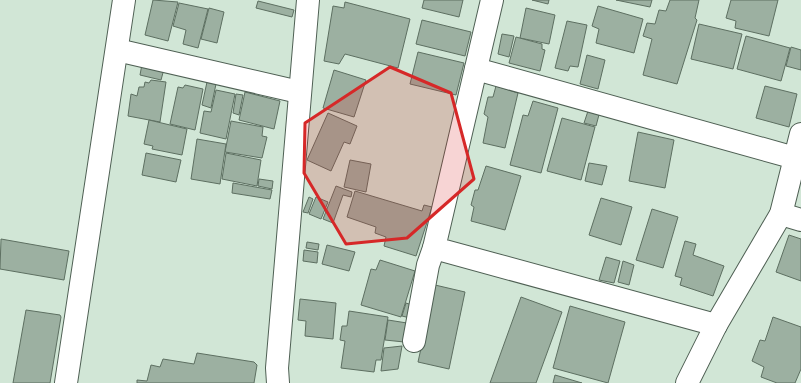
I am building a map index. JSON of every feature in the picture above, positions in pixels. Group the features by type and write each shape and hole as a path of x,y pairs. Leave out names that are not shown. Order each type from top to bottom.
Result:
{"street":[{"path":"66,383 124,0"},
{"path":"278,383 277,368 299,92 308,0"},
{"path":"414,341 428,265 434,248 492,0"},
{"path":"117,50 299,92"},
{"path":"476,69 795,158"},
{"path":"687,383 716,325 791,217 795,158 801,134"},
{"path":"434,248 716,325"}],"highlighted area":[{"path":"390,67 451,93 474,179 407,238 346,244 304,173 305,123"}],"building":[{"path":"153,0 178,2 168,41 145,35"},
{"path":"424,0 463,0 459,17 422,8"},
{"path":"532,0 549,0 548,4"},
{"path":"616,0 652,0 650,7"},
{"path":"670,0 699,0 695,18 697,20 677,84 643,75 652,39 643,36 647,23 655,24 659,10 666,11"},
{"path":"731,0 778,0 769,36 735,28 736,21 726,18"},
{"path":"258,1 294,10 292,17 256,8"},
{"path":"345,2 410,19 398,68 345,54 339,64 324,61 333,6 344,8"},
{"path":"179,3 208,9 198,48 183,44 186,30 173,26"},
{"path":"598,6 643,19 634,53 596,43 599,29 592,26"},
{"path":"209,8 224,12 217,43 201,39"},
{"path":"526,8 555,15 549,44 520,38"},
{"path":"422,20 471,32 465,56 416,44"},
{"path":"567,21 587,25 578,67 570,66 568,71 555,68"},
{"path":"699,24 742,34 733,69 691,59"},
{"path":"502,34 514,36 509,57 498,54"},
{"path":"746,36 790,48 781,81 737,69"},
{"path":"516,37 542,44 542,49 545,50 540,71 509,63"},
{"path":"791,47 801,50 801,70 786,66"},
{"path":"418,52 464,63 456,95 410,84"},
{"path":"587,55 605,60 598,89 580,84"},
{"path":"142,64 164,69 161,80 140,75"},
{"path":"334,70 366,80 354,117 323,108"},
{"path":"151,80 166,82 160,122 128,116 131,94 137,96 139,87 144,87 145,82 149,83"},
{"path":"207,82 216,84 211,108 202,105"},
{"path":"185,85 203,89 195,130 170,124 178,87 183,88"},
{"path":"496,86 518,93 505,148 483,143 488,117 484,114 488,97 493,97"},
{"path":"765,86 797,94 789,127 756,118"},
{"path":"216,90 235,94 226,139 200,133 204,111 211,112"},
{"path":"245,92 280,101 274,129 239,120"},
{"path":"236,94 243,95 239,115 233,113"},
{"path":"533,101 558,108 541,173 510,165 523,115 528,116"},
{"path":"589,108 600,111 596,126 584,123"},
{"path":"328,113 357,126 350,144 344,142 331,171 307,160"},
{"path":"562,118 595,127 581,180 547,171"},
{"path":"149,120 187,129 182,155 152,149 153,146 144,144"},
{"path":"231,121 263,127 262,136 267,137 262,158 225,152"},
{"path":"638,132 674,140 665,188 629,181"},
{"path":"197,139 226,144 220,184 191,179"},
{"path":"146,153 181,160 176,182 142,175"},
{"path":"226,153 261,160 257,186 222,179"},
{"path":"350,160 371,164 366,192 344,187"},
{"path":"589,163 607,166 602,185 585,181"},
{"path":"486,166 521,176 505,230 471,221 474,207 471,205 475,190 478,190"},
{"path":"259,179 273,181 272,189 258,186"},
{"path":"233,183 272,190 270,199 232,193"},
{"path":"336,186 352,192 351,197 343,195 333,223 323,219"},
{"path":"355,191 422,211 424,205 432,207 416,256 384,246 386,237 375,233 376,227 347,217"},
{"path":"309,197 313,199 308,213 303,212"},
{"path":"316,197 328,202 321,219 309,214"},
{"path":"601,198 632,207 621,245 589,235"},
{"path":"652,209 678,217 663,268 636,260"},
{"path":"789,235 801,239 801,281 776,272"},
{"path":"1,239 69,251 64,280 0,269"},
{"path":"685,241 696,244 693,255 724,266 713,296 680,285 682,278 675,276"},
{"path":"307,242 319,244 318,250 306,248"},
{"path":"327,245 355,252 349,271 322,264"},
{"path":"304,250 318,252 317,263 303,261"},
{"path":"606,257 620,261 614,283 599,280"},
{"path":"380,260 415,271 401,317 361,305 371,269 376,270"},
{"path":"623,261 634,265 629,285 618,282"},
{"path":"435,285 465,292 449,369 418,362"},
{"path":"521,297 562,312 536,383 490,383"},
{"path":"300,299 336,303 333,339 305,336 306,321 298,320"},
{"path":"406,303 412,305 410,318 402,316"},
{"path":"570,306 625,322 608,383 553,368"},
{"path":"26,310 60,315 61,317 50,383 13,383"},
{"path":"349,311 388,317 381,360 376,360 374,372 341,368 345,341 340,340 342,326 347,326"},
{"path":"773,317 801,327 801,369 795,383 777,383 761,377 764,367 752,361 760,340 765,341"},
{"path":"388,320 407,323 404,342 385,340"},
{"path":"402,346 398,369 381,371 384,348"},
{"path":"197,353 254,362 257,365 254,383 137,383 137,380 147,381 151,365 160,367 163,359 194,364"},
{"path":"555,375 582,383 553,383"}]}
